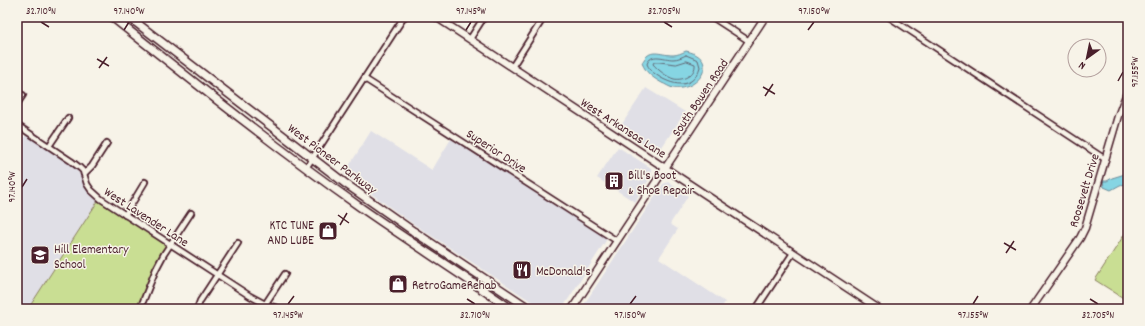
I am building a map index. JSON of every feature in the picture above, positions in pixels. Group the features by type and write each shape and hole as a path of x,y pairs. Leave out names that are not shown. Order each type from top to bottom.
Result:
{"main road":[{"name":"West Pioneer Parkway","path":"112,17 306,168 361,208 511,309"},
{"name":"West Pioneer Parkway","path":"129,17 352,188 530,309"},
{"name":"West Arkansas Lane","path":"436,17 879,309"},
{"name":"South Bowen Road","path":"572,309 765,17"},
{"path":"201,87 208,78"},
{"name":"Roosevelt Drive","path":"1031,309 1080,238 1085,228 1118,116 1128,90"},
{"path":"450,268 457,260"}],"street":[{"path":"306,168 404,17"},
{"path":"470,39 484,17"},
{"path":"512,67 544,17"},
{"path":"712,17 749,41"},
{"path":"889,17 1105,159"},
{"name":"Superior Drive","path":"365,79 617,241"},
{"path":"17,104 23,95"},
{"path":"49,146 68,118"},
{"name":"West Lavender Lane","path":"17,125 71,161 84,174 87,184 96,195 250,296 264,307 280,309"},
{"path":"84,174 92,166 107,143"},
{"path":"125,215 145,182"},
{"path":"140,309 156,269 170,244 191,213"},
{"path":"196,309 238,243"},
{"path":"756,309 793,253"},
{"path":"264,307 285,274"}],"shaded area":[{"path":"646,88 685,112 660,150 655,147 653,150 620,127"},
{"path":"371,131 432,170 451,139 607,239 562,309 543,309 409,221 344,174"},
{"name":"Hill Elementary School","path":"26,135 73,166 79,173 89,194 98,201 28,309 17,309 17,149"},
{"path":"618,147 651,168 652,175 635,202 597,178"},
{"path":"668,182 688,196 670,224 678,229 659,258 725,302 721,309 581,309 663,184"}],"green space":[{"path":"98,201 164,243 166,247 152,275 138,309 28,309"},
{"path":"1126,232 1128,233 1128,301 1095,280"}],"water":[{"path":"686,51 697,55 702,60 704,67 698,80 691,85 682,88 673,88 659,81 648,72 642,63 648,55 652,53 675,55"},
{"path":"1128,174 1128,184 1120,185 1111,190 1104,187 1103,181 1107,181"}],"place":[{"name":"Bill's Boot & Shoe Repair","path":"614,181"},
{"name":"KTC TUNE AND LUBE","path":"328,231"},
{"name":"Hill Elementary School","path":"40,255"},
{"name":"McDonald's","path":"522,270"},
{"name":"RetroGameRehab","path":"398,284"}]}
